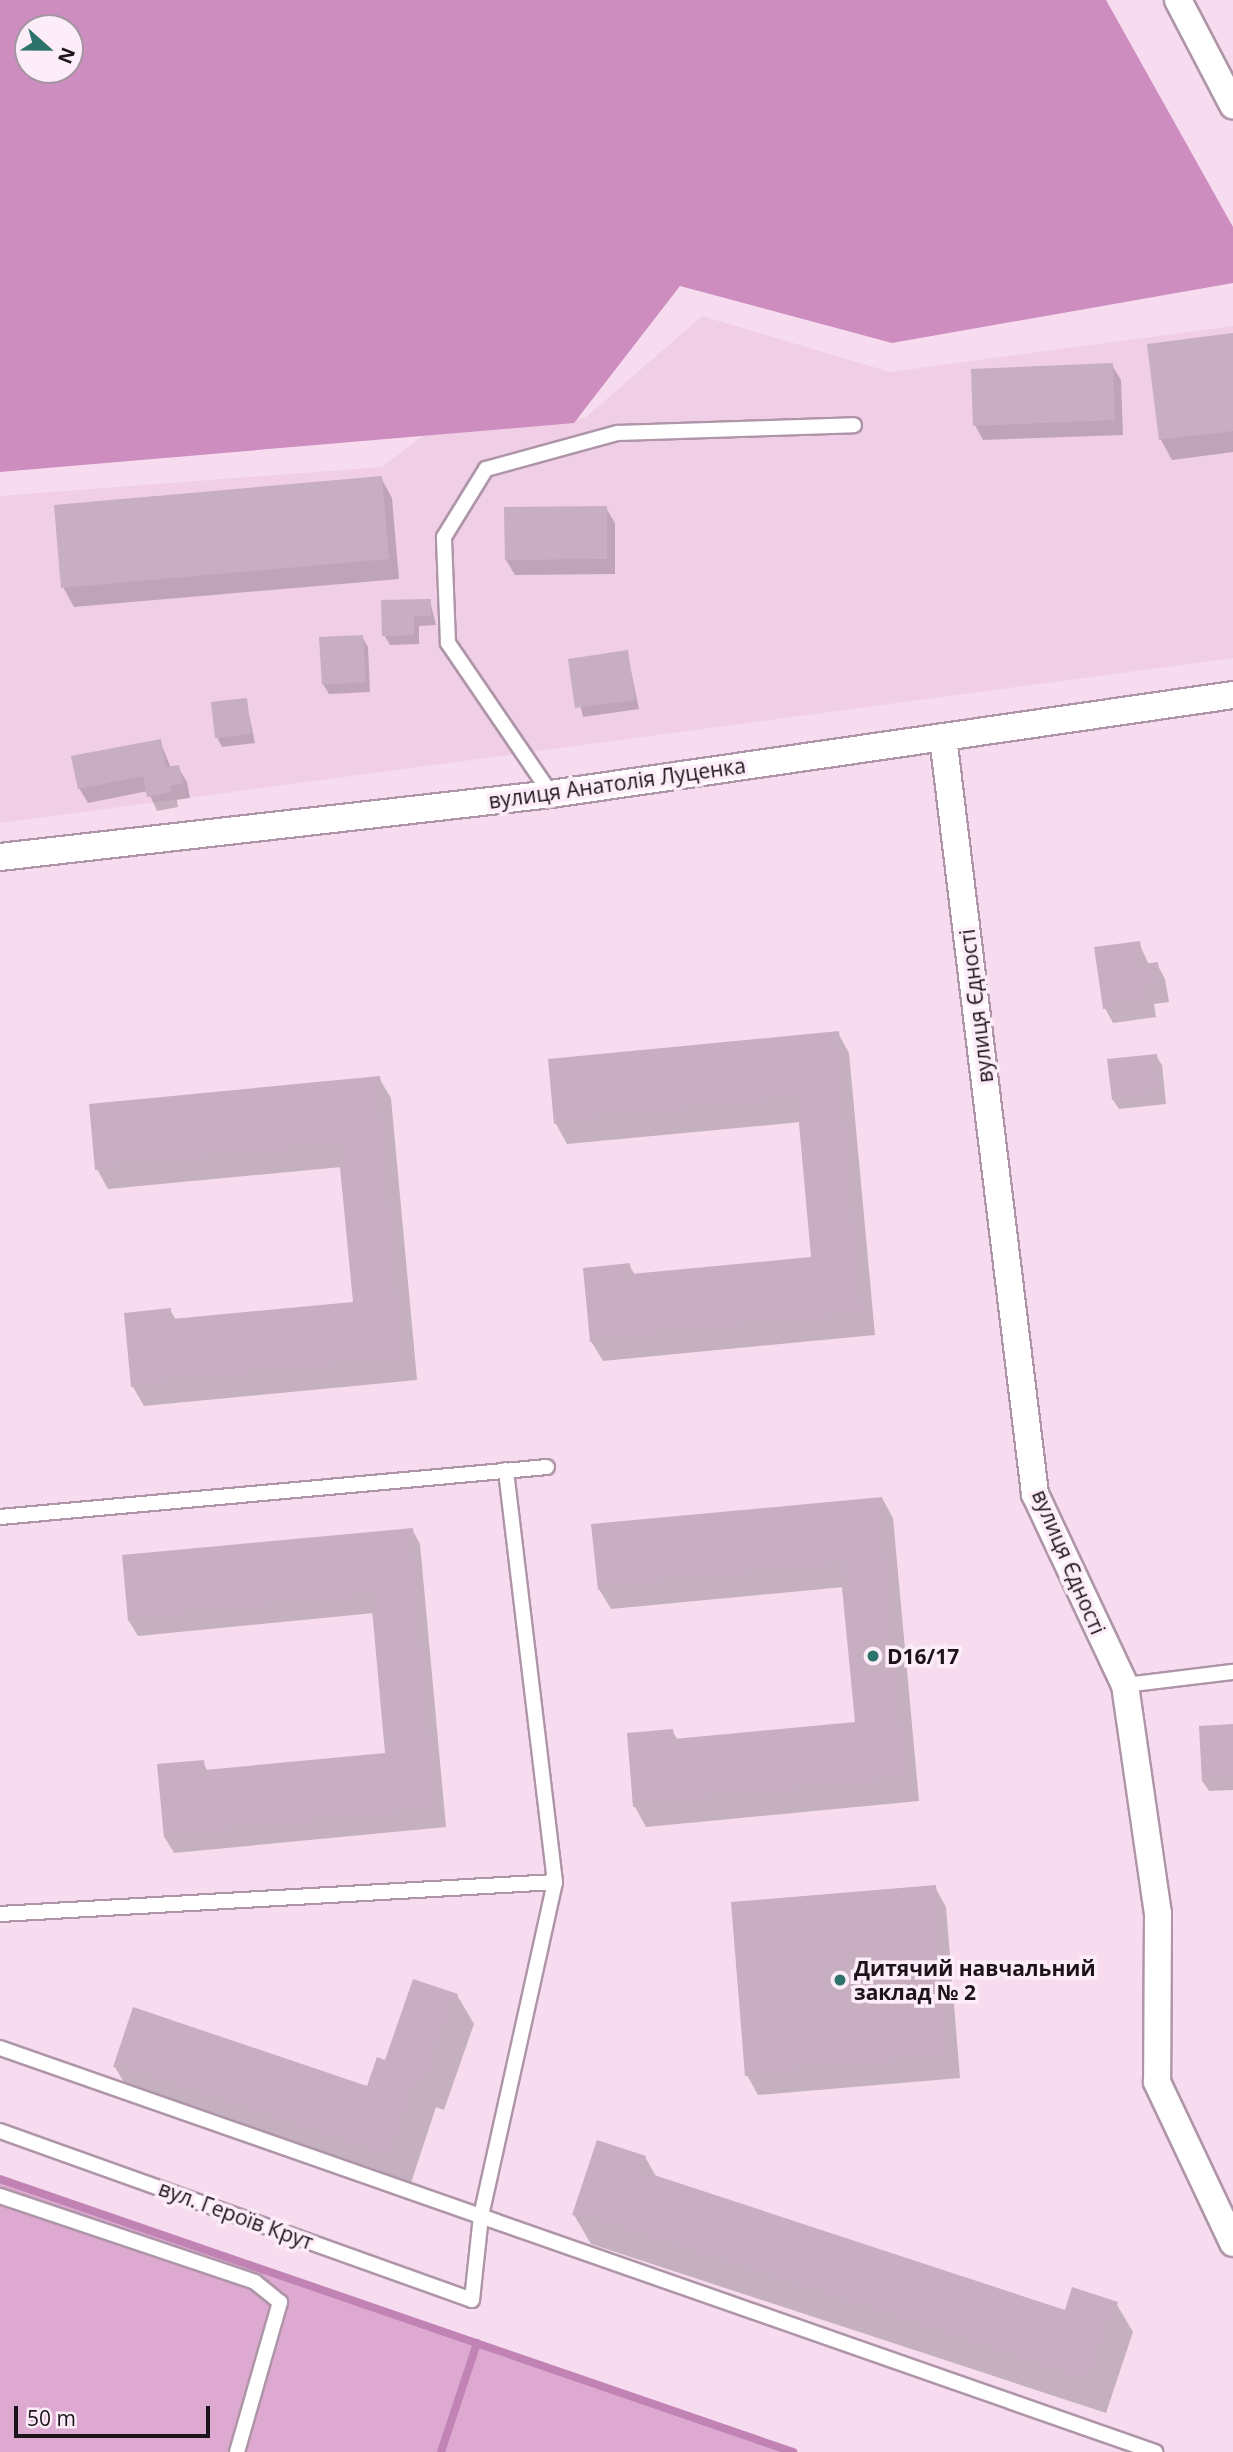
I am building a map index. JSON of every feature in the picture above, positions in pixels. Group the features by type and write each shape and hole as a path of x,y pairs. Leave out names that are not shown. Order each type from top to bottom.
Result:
{"street":[{"path":"1178,0 1233,104"},
{"name":"вулиця Анатолія Луценка","path":"0,856 551,794 1233,695"},
{"name":"вулиця Єдності","path":"943,737 1035,1494 1125,1685 1158,1913 1157,2082 1233,2243"}],"lane":[{"path":"551,794 448,643 444,537 486,468 618,433 854,425"},
{"path":"0,1517 547,1466"},
{"path":"481,2216 555,1882 506,1470"},
{"path":"1125,1685 1233,1672"},
{"path":"0,1914 555,1882"},
{"path":"0,2048 1155,2452"},
{"name":"вул. Героїв Крут","path":"0,2131 472,2300 481,2216"},
{"path":"0,2196 255,2282 280,2302 237,2452"}],"shaded area":[{"path":"0,0 1106,0 1233,227 1233,283 892,343 680,286 574,423 0,472"},
{"path":"702,316 890,372 1233,326 1233,658 0,823 0,496 382,467 423,436 585,418"},
{"path":"0,2179 245,2263 793,2452 0,2452"}],"building":[{"path":"1233,333 1233,431 1159,440 1147,344"},
{"path":"1113,363 1115,420 973,426 971,369"},
{"path":"382,476 389,559 61,588 54,505"},
{"path":"607,506 607,559 505,560 504,507"},
{"path":"431,599 431,616 414,616 414,635 382,636 381,600"},
{"path":"363,635 366,682 322,685 319,637"},
{"path":"628,650 635,700 575,708 568,659"},
{"path":"247,698 251,734 215,738 211,702"},
{"path":"161,739 166,767 179,765 183,783 170,786 171,792 147,797 143,776 78,789 71,756"},
{"path":"1140,941 1143,964 1158,962 1161,987 1147,989 1149,1003 1103,1009 1094,947"},
{"path":"839,1031 865,1316 590,1342 583,1268 630,1263 631,1274 811,1257 797,1101 554,1124 548,1059"},
{"path":"1157,1054 1162,1094 1112,1100 1107,1059"},
{"path":"380,1076 406,1361 131,1387 124,1313 171,1308 172,1319 353,1302 338,1147 95,1170 89,1104"},
{"name":"D16/17","path":"882,1497 909,1781 633,1807 627,1733 673,1729 674,1739 855,1722 840,1567 598,1590 591,1524"},
{"path":"413,1528 439,1812 164,1838 157,1764 204,1760 205,1770 385,1753 371,1598 128,1621 122,1555"},
{"path":"1233,1724 1233,1781 1202,1782 1199,1726"},
{"name":"Дитячий навчальний заклад № 2","path":"936,1885 950,2059 745,2076 731,1902"},
{"path":"413,1979 458,1994 428,2083 420,2080 392,2161 113,2067 133,2007 367,2086 377,2057 385,2060"},
{"path":"597,2140 646,2156 642,2171 1065,2310 1072,2287 1118,2302 1090,2385 572,2215"}],"waterway":[{"path":"0,2179 793,2452"},
{"path":"441,2452 477,2343"}],"place":[{"name":"D16/17","path":"873,1656"},
{"name":"Дитячий навчальний заклад № 2","path":"840,1980"}]}
